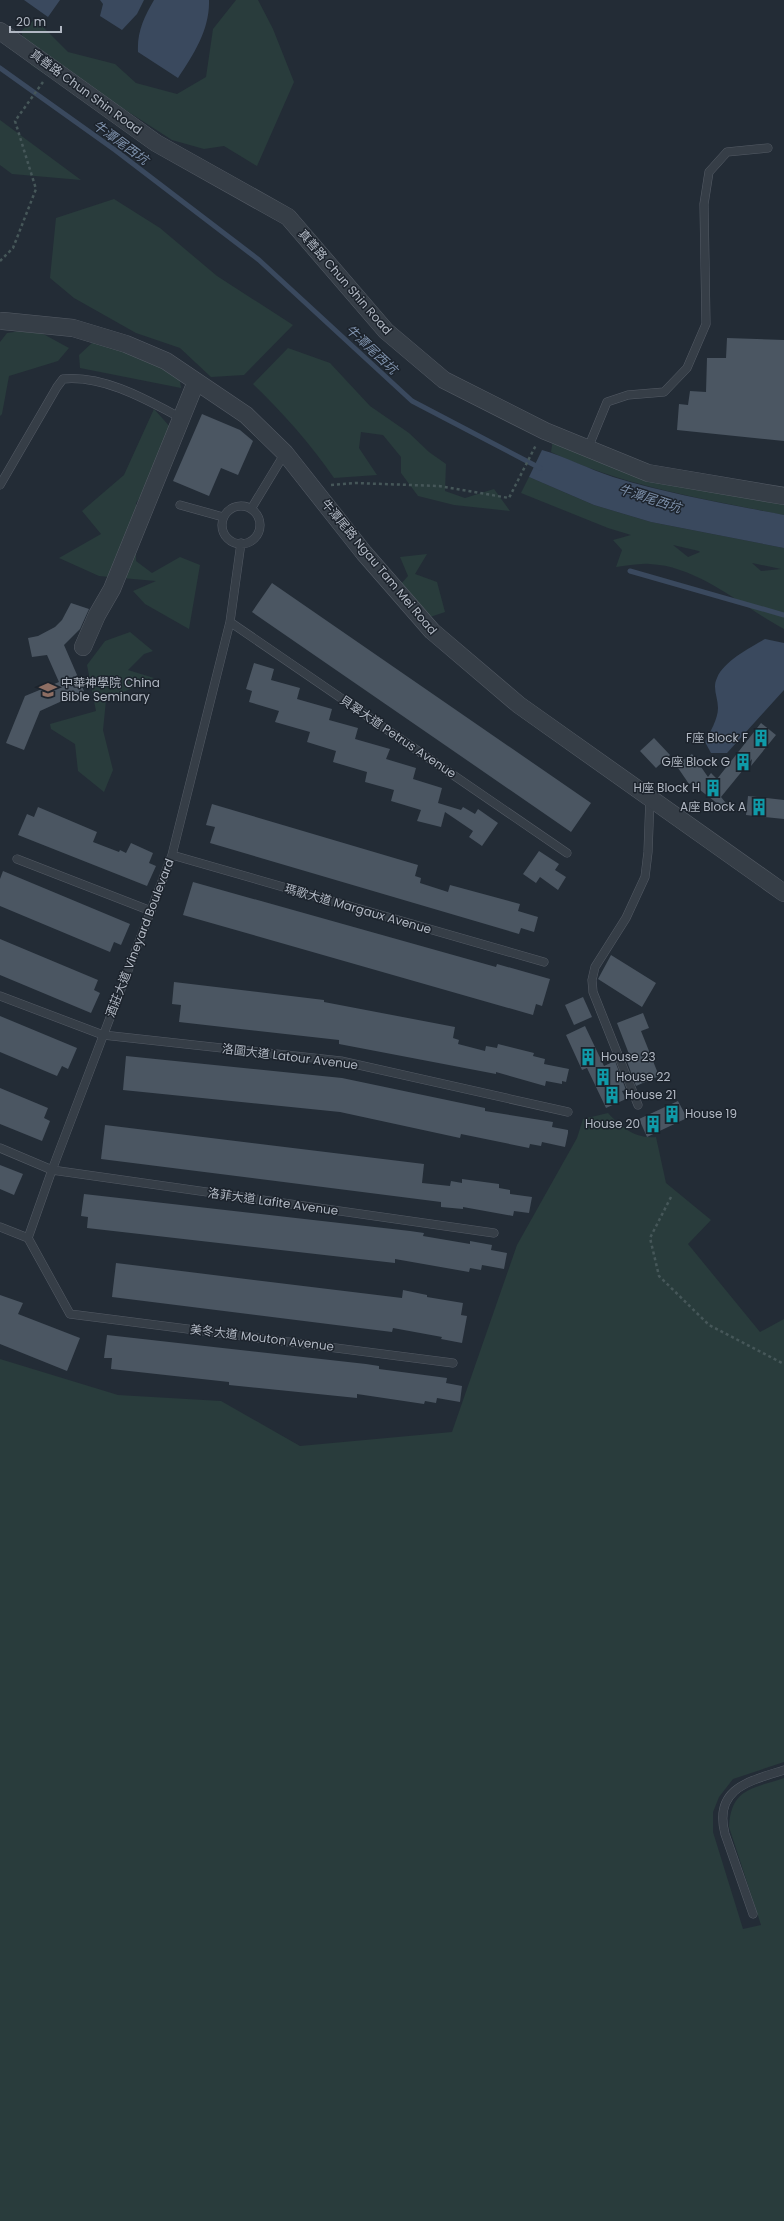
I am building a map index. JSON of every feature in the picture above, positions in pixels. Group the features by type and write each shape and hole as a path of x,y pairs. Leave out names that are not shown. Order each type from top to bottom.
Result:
{"street":[{"name":"真善路 Chun Shin Road","path":"0,31 156,143 288,217 386,331 438,375 543,430 648,472 784,496"},
{"name":"牛潭尾路 Ngau Tam Mei Road","path":"1,320 73,328 96,334 166,361 246,415 285,453 364,553 432,631 519,705 784,893"},
{"path":"83,647 96,615 112,589 196,382"}],"lane":[{"path":"588,448 607,402 628,395 664,392 687,368 706,324 704,204 709,172 727,152 768,148"},
{"path":"0,485 63,379 74,378 106,384 147,400 181,418"},
{"path":"251,509 285,453"},
{"path":"180,505 223,517"},
{"path":"239,506 251,509 259,518 259,530 252,540 241,543 230,540 223,530 223,517 233,508 239,506"},
{"name":"酒莊大道 Vineyard Boulevard","path":"28,1238 52,1170 172,855 230,622 241,543"},
{"name":"貝翠大道 Petrus Avenue","path":"230,622 567,853"},
{"path":"638,1105 593,992 592,980 595,967 626,918 645,877 648,852 650,798"},
{"name":"瑪歌大道 Margaux Avenue","path":"172,855 544,962"},
{"path":"17,859 151,911"},
{"name":"洛圖大道 Latour Avenue","path":"0,996 104,1035 341,1061 568,1112"},
{"name":"洛菲大道 Lafite Avenue","path":"0,1148 52,1170 494,1233"},
{"path":"0,1227 28,1238"},
{"name":"美冬大道 Mouton Avenue","path":"28,1238 70,1314 454,1362"},
{"path":"753,1914 722,1825 723,1810 729,1797 738,1788 784,1770"}],"path":[{"path":"0,261 13,248 36,189 15,121 46,78"},
{"path":"315,492 326,485 355,483 439,486 509,498 513,493 543,430"},
{"path":"671,1197 650,1238 659,1276 709,1325 784,1364"}],"shaded area":[{"path":"236,0 258,0 273,29 294,82 257,166 224,146 204,149 172,140 124,109 82,98 31,65 21,31 35,19 68,52 115,64 136,83 177,94 206,77 213,29"},
{"path":"0,120 81,180 12,174 0,165"},
{"path":"114,199 160,228 217,276 293,325 244,375 211,377 180,348 136,333 74,298 50,278 56,218"},
{"path":"34,329 69,348 58,361 9,376 2,414 0,416 0,342 7,333"},
{"path":"93,342 153,347 179,375 181,388 80,368 79,355"},
{"path":"288,348 330,363 370,406 409,433 429,452 446,464 445,491 465,498 494,489 510,511 454,505 418,496 401,473 401,457 383,435 361,432 359,448 377,475 334,478 296,429 253,384"},
{"path":"154,409 181,439 136,503 136,561 152,573 180,557 200,565 189,629 145,604 133,591 156,581 99,576 59,558 101,534 82,511 124,475"},
{"path":"553,440 784,501 784,515 666,491 608,474 551,452"},
{"path":"529,477 594,505 651,522 784,548 784,629 720,589 685,572 668,566 650,564 616,567 622,550 613,540 631,535 608,528 521,493","holes":["673,545 699,551 700,552 688,557","752,563 781,569 761,571"]},
{"path":"427,554 415,574 437,582 445,612 430,617 400,585 408,576 400,557"},
{"path":"130,632 153,651 144,654 128,670 154,678 106,700 103,730 113,770 104,792 78,771 75,744 51,729 50,724 96,711 87,665 105,641"},
{"path":"608,1113 623,1127 635,1134 656,1137 666,1183 711,1220 688,1244 760,1332 784,1319 784,1762 733,1779 719,1797 713,1812 713,1832 743,1929 761,1925 729,1827 731,1814 734,1804 745,1792 784,1778 784,2221 0,2221 0,1359 118,1395 221,1401 300,1446 452,1432 517,1245 577,1138 583,1119"}],"water":[{"path":"24,0 60,0 48,17"},
{"path":"100,0 144,0 137,14 122,30 100,16 103,4"},
{"path":"154,0 209,0 209,11 204,31 190,60 178,78 138,52 140,31 147,12"},
{"path":"542,450 604,474 655,489 784,515 784,548 651,522 594,505 529,477"},
{"path":"765,639 784,643 784,690 727,753 711,753 705,742 718,712 715,685 717,678 720,672 731,661"}],"building":[{"path":"727,338 784,340 784,441 677,430 679,404 688,405 690,391 706,392 707,358 726,358"},
{"path":"202,414 240,430 253,441 238,475 221,468 209,496 173,481"},
{"path":"272,583 591,803 571,832 252,612"},
{"path":"71,603 89,609 80,629 64,645 84,691 40,711 24,750 6,743 25,696 59,682 47,655 32,657 28,638 38,636 55,627 62,620"},
{"path":"254,663 274,669 271,680 300,688 297,699 332,709 329,720 358,728 355,739 390,749 386,759 416,768 413,779 442,788 438,803 461,810 463,807 475,814 478,809 498,823 482,846 469,837 473,831 445,812 441,827 417,821 421,810 391,801 394,790 365,782 367,772 333,762 336,751 307,742 310,732 275,722 279,711 249,702 252,691 246,689"},
{"path":"761,723 776,735 751,766 752,759 721,797 730,808 727,811 691,783 689,784 676,765 692,754 708,777 711,773 717,779"},
{"path":"654,738 670,755 656,768 640,751"},
{"name":"A座 Block A","path":"748,796 784,800 784,819 746,815"},
{"path":"212,804 418,865 415,876 421,878 420,883 448,892 450,885 520,904 518,911 538,917 534,932 521,928 519,934 210,843 215,827 206,825"},
{"path":"38,807 97,832 93,842 119,852 120,850 126,853 131,843 153,853 149,863 156,866 147,886 18,835 27,814 34,817"},
{"path":"539,851 559,864 555,870 566,877 558,890 540,877 536,883 523,874"},
{"path":"3,871 130,924 121,945 114,942 110,952 0,906 0,879"},
{"path":"193,882 496,967 497,964 550,979 542,1006 536,1004 533,1015 183,915"},
{"path":"0,939 98,980 94,990 100,993 91,1013 0,975"},
{"path":"611,955 656,983 642,1007 598,979"},
{"path":"174,982 324,1000 324,1002 455,1027 453,1038 459,1040 458,1044 485,1051 486,1046 497,1048 498,1044 534,1053 533,1056 545,1059 544,1064 569,1069 566,1082 562,1081 562,1084 546,1081 545,1086 496,1072 496,1074 339,1044 339,1040 179,1022 181,1005 172,1004"},
{"path":"583,997 592,1017 574,1025 565,1005"},
{"path":"643,1013 649,1028 641,1031 659,1076 636,1086 625,1056 629,1054 617,1023"},
{"path":"0,1016 77,1048 68,1069 62,1066 57,1076 0,1052"},
{"path":"585,1026 604,1066 615,1061 626,1090 622,1091 626,1099 606,1108 587,1068 582,1070 566,1035"},
{"path":"126,1056 342,1078 485,1108 485,1111 553,1122 552,1127 568,1130 568,1133 565,1147 542,1142 541,1146 530,1144 529,1148 461,1134 460,1138 340,1112 123,1090"},
{"path":"0,1088 48,1108 44,1118 50,1121 42,1141 0,1124"},
{"path":"678,1101 687,1118 647,1137 639,1119"},
{"path":"105,1125 424,1164 422,1183 450,1186 451,1181 462,1183 462,1179 499,1184 499,1188 510,1190 510,1194 532,1197 529,1213 514,1211 513,1216 463,1207 463,1209 441,1207 441,1202 101,1159"},
{"path":"0,1165 23,1174 14,1195 0,1189"},
{"path":"84,1194 410,1231 424,1233 423,1236 470,1244 470,1241 492,1245 491,1250 507,1253 504,1269 482,1265 481,1270 470,1268 469,1272 395,1259 395,1263 87,1228 88,1217 81,1216"},
{"path":"116,1263 402,1298 403,1290 427,1295 427,1297 463,1303 461,1315 467,1316 462,1343 441,1339 442,1337 393,1328 392,1332 112,1297"},
{"path":"0,1295 23,1303 18,1314 80,1338 67,1371 0,1344"},
{"path":"107,1335 366,1364 379,1366 379,1369 447,1378 446,1383 462,1386 460,1402 437,1398 436,1403 425,1401 424,1404 357,1394 357,1398 229,1385 229,1382 111,1369 112,1358 104,1358"}],"waterway":[{"name":"牛潭尾西坑","path":"0,68 115,150 259,260 412,401 540,468"},
{"path":"630,571 784,615"}],"place":[{"name":"中華神學院 China Bible Seminary","path":"48,690"},
{"name":"F座 Block F","path":"761,738"},
{"name":"G座 Block G","path":"743,762"},
{"name":"H座 Block H","path":"713,788"},
{"name":"A座 Block A","path":"759,807"},
{"name":"House 23","path":"588,1057"},
{"name":"House 22","path":"603,1077"},
{"name":"House 21","path":"612,1095"},
{"name":"House 19","path":"672,1114"},
{"name":"House 20","path":"653,1124"}]}
